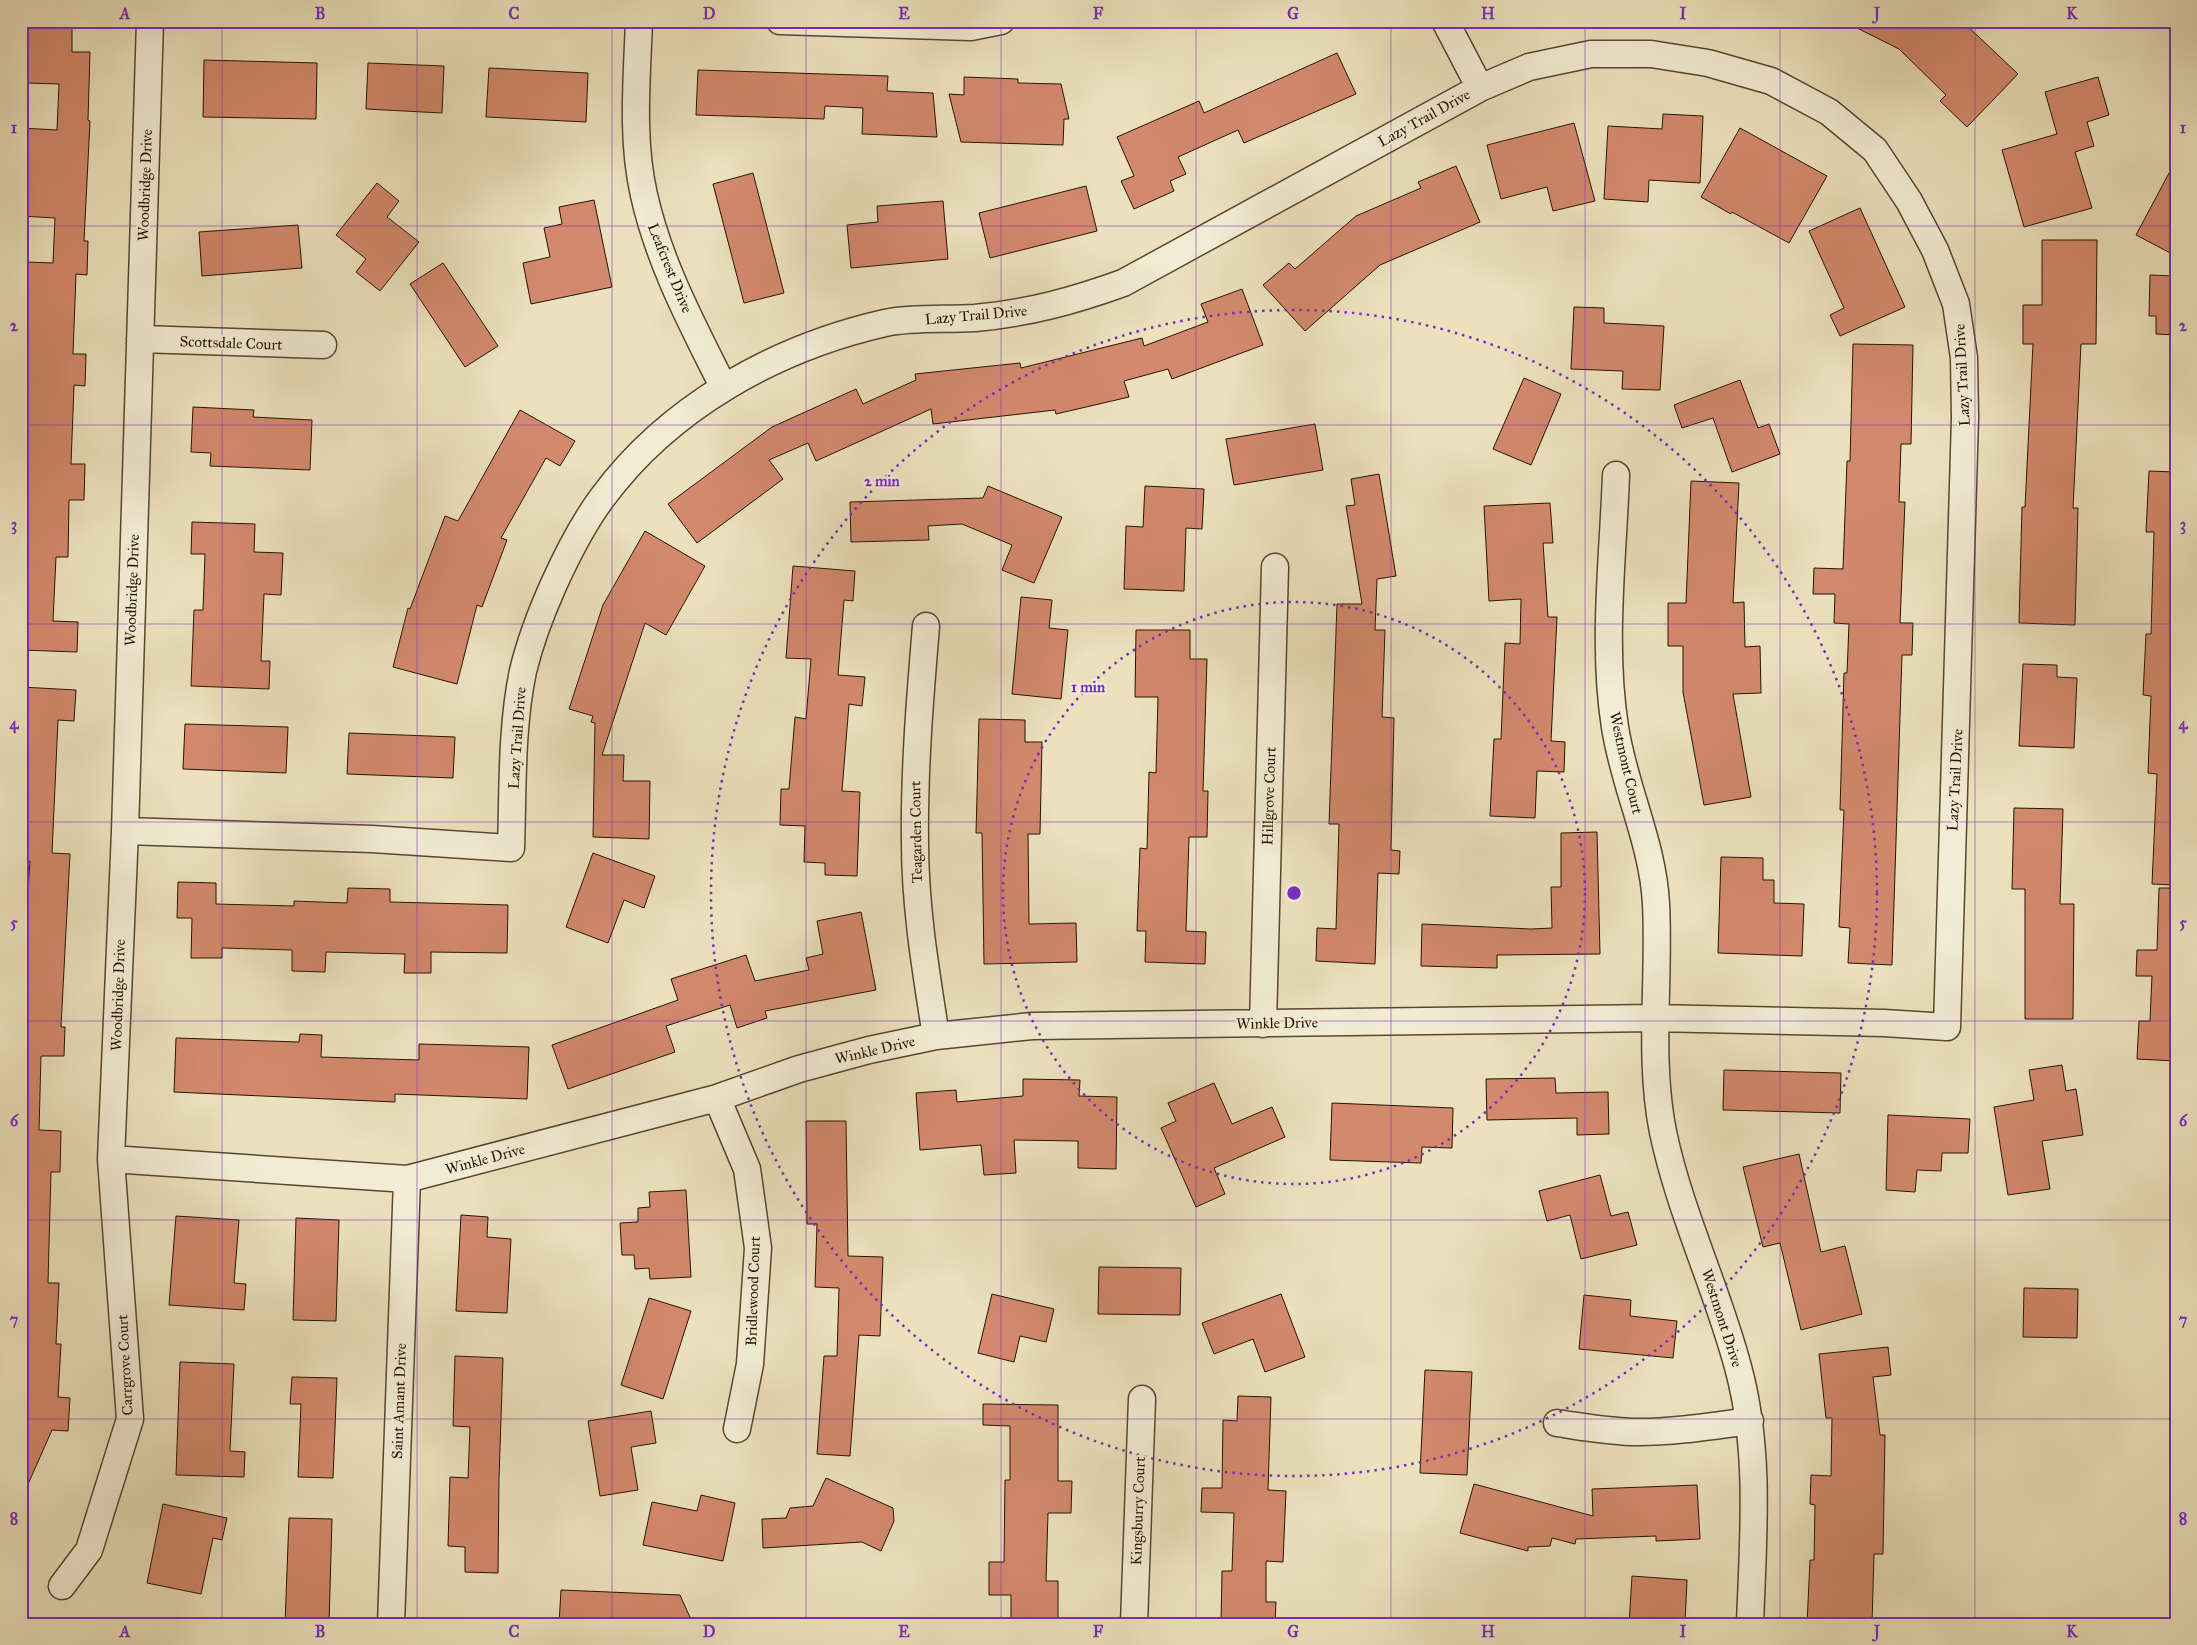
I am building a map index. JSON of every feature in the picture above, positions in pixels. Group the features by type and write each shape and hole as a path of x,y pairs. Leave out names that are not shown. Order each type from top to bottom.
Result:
{"street":[{"name":"Woodbridge Drive","path":"111,1159 125,831 150,21"},
{"name":"Leafcrest Drive","path":"639,21 637,141 644,194 655,239 668,272 724,388"},
{"path":"780,21 971,27 1001,21"},
{"path":"1445,21 1480,88"},
{"name":"Lazy Trail Drive","path":"125,831 372,839 511,848 516,716 523,671 541,612 568,553 602,498 642,452 682,416 724,388 785,356 850,332 888,322 1016,314 1074,301 1124,283 1480,88 1528,67 1592,54 1651,54 1708,62 1771,81 1828,112 1875,150 1914,209 1935,250 1956,304 1964,358 1965,418 1947,1027 1884,1023 1654,1018"},
{"name":"Scottsdale Court","path":"140,339 323,345"},
{"name":"Westmont Court","path":"1616,475 1609,629 1609,680 1615,729 1650,859 1656,903 1654,1018"},
{"name":"Hillgrove Court","path":"1263,1024 1275,568"},
{"name":"Teagarden Court","path":"926,626 915,766 914,844 918,916 936,1036"},
{"name":"Winkle Drive","path":"111,1159 408,1179 716,1098 808,1067 869,1050 936,1036 1032,1026 1654,1018"},
{"name":"Westmont Drive","path":"1654,1018 1656,1093 1664,1136 1680,1192 1720,1307 1739,1369 1750,1421 1754,1467 1750,1624"},
{"name":"Bridlewood Court","path":"716,1098 747,1169 758,1248 750,1364 737,1429"},
{"name":"Carrgrove Court","path":"62,1586 89,1550 130,1419 111,1159"},
{"name":"Saint Amant Drive","path":"391,1624 408,1179"},
{"name":"Kingsburry Court","path":"1134,1624 1142,1399"},
{"path":"1557,1423 1595,1429 1636,1432 1688,1430 1750,1421"}],"building":[{"path":"29,21 72,21 72,52 90,52 88,120 90,121 84,241 88,241 87,275 76,274 73,354 86,354 85,386 74,385 71,464 85,464 84,500 69,500 68,557 56,557 53,621 78,622 77,652 21,650 21,522 24,522 26,442 21,442 21,352 26,262 53,263 55,218 21,216 21,128 57,130 59,84 26,83"},
{"path":"1843,21 1962,21 2018,74 1967,127 1940,101 1946,95 1899,49"},
{"path":"1337,53 1356,94 1244,143 1238,130 1178,157 1186,174 1170,181 1174,191 1134,209 1121,181 1134,176 1117,137 1199,101 1204,113"},
{"path":"204,60 317,63 316,119 203,117"},
{"path":"368,63 444,66 442,113 366,109"},
{"path":"489,68 588,73 586,122 486,117"},
{"path":"698,70 888,76 887,91 933,93 937,137 862,134 863,108 825,106 824,119 696,115"},
{"path":"964,77 1018,79 1018,83 1061,84 1069,119 1064,119 1063,145 961,142 949,94 964,95"},
{"path":"2098,77 2109,115 2087,122 2094,146 2075,152 2092,208 2024,227 2002,150 2057,134 2045,92"},
{"path":"1663,114 1703,116 1700,183 1649,180 1648,202 1604,199 1608,126 1662,129"},
{"path":"1574,123 1595,201 1553,211 1547,187 1501,199 1487,145"},
{"path":"1740,128 1827,176 1789,243 1701,197"},
{"path":"2176,160 2176,256 2136,235"},
{"path":"1456,166 1480,222 1380,265 1305,331 1263,285 1289,263 1295,269 1356,216 1421,188 1418,182"},
{"path":"753,173 784,293 744,303 713,184"},
{"path":"377,183 399,201 387,217 419,242 380,291 356,272 366,259 336,235"},
{"path":"1086,186 1097,231 990,258 979,213"},
{"path":"594,200 612,287 531,304 523,263 550,257 544,228 562,224 559,207"},
{"path":"943,201 948,259 851,268 847,225 878,222 877,206"},
{"path":"1860,208 1905,307 1840,336 1830,315 1844,308 1809,231"},
{"path":"298,225 302,268 202,276 199,232"},
{"path":"2042,240 2097,240 2096,344 2081,344 2073,508 2078,508 2075,625 2019,623 2022,507 2025,507 2033,344 2023,344 2023,305 2042,305"},
{"path":"443,263 498,346 465,367 410,284"},
{"path":"2150,275 2176,276 2176,335 2156,334 2156,316 2149,316"},
{"path":"1242,289 1263,345 1172,379 1168,369 1124,381 1129,397 1056,414 1055,410 933,424 931,409 816,461 808,443 769,460 783,479 697,543 668,504 772,427 856,389 863,404 916,380 915,374 1020,363 1021,368 1142,338 1144,346 1208,322 1201,304"},
{"path":"1574,307 1604,308 1604,323 1664,326 1660,390 1622,389 1623,371 1571,369"},
{"path":"1853,344 1913,345 1911,444 1901,444 1899,502 1905,502 1900,623 1913,623 1912,655 1902,655 1892,965 1848,963 1850,928 1839,927 1844,810 1840,810 1844,673 1847,673 1849,624 1834,623 1835,594 1813,594 1814,568 1843,569 1847,461 1850,461"},
{"path":"1524,378 1561,394 1531,465 1493,449"},
{"path":"1740,380 1758,428 1769,424 1780,454 1732,472 1713,418 1682,428 1674,405"},
{"path":"193,407 254,410 253,417 312,420 310,470 210,466 211,453 191,452"},
{"path":"520,410 575,441 560,466 546,458 501,538 507,540 482,607 477,605 457,684 393,667 408,608 410,609 445,516 458,521"},
{"path":"1315,424 1323,470 1234,485 1226,439"},
{"path":"2149,471 2176,472 2176,885 2152,884 2157,774 2148,773 2151,696 2143,695 2146,634 2151,634 2154,532 2146,532"},
{"path":"1379,474 1396,576 1377,579 1375,630 1385,630 1382,717 1394,718 1391,850 1400,851 1399,874 1378,873 1375,964 1316,961 1317,928 1336,929 1339,824 1329,824 1337,604 1362,604 1346,506 1355,505 1351,479"},
{"path":"1691,481 1739,483 1733,603 1744,602 1745,647 1760,646 1761,693 1733,694 1751,797 1704,805 1683,692 1683,646 1668,646 1668,603 1686,603"},
{"path":"988,486 1062,517 1034,583 1002,570 1012,545 962,524 928,526 929,540 851,542 850,502 983,498"},
{"path":"1145,486 1204,489 1202,529 1186,528 1184,591 1124,589 1126,526 1143,527"},
{"path":"1550,503 1553,543 1543,543 1548,617 1557,617 1551,741 1565,742 1564,772 1537,771 1535,818 1490,816 1494,739 1501,739 1505,643 1520,644 1521,599 1489,601 1484,506"},
{"path":"192,522 255,524 254,552 283,553 281,595 264,594 261,661 270,661 269,689 191,686 194,610 203,610 205,554 191,554"},
{"path":"645,531 705,566 666,635 645,623 602,755 624,755 623,781 650,781 649,839 593,837 595,723 591,722 593,716 569,709 603,605"},
{"path":"793,566 855,571 853,601 844,600 838,675 865,677 862,706 849,704 842,791 860,792 857,876 825,875 825,863 804,862 805,826 780,825 781,789 789,789 795,717 806,719 811,659 786,658"},
{"path":"1021,597 1052,600 1049,628 1068,630 1061,699 1012,694"},
{"path":"1136,630 1190,630 1190,659 1207,659 1203,791 1208,791 1207,837 1189,837 1186,931 1206,932 1205,964 1145,962 1146,931 1137,931 1140,848 1147,849 1149,772 1156,773 1158,697 1135,697"},
{"path":"2023,664 2057,665 2057,677 2077,678 2074,748 2019,746"},
{"path":"21,687 76,690 74,721 58,720 52,853 70,854 61,1027 65,1027 64,1056 41,1056 39,1130 61,1131 60,1172 51,1172 48,1283 59,1283 56,1344 61,1344 58,1397 70,1398 68,1431 52,1430 21,1500 21,1013 25,956 21,956 21,906 27,906 30,861 21,861"},
{"path":"979,719 1025,720 1025,742 1042,742 1040,834 1028,834 1029,924 1076,923 1077,962 984,964 982,833 976,833"},
{"path":"185,724 288,727 286,773 183,769"},
{"path":"349,733 455,737 453,778 347,774"},
{"path":"2014,808 2063,809 2060,904 2074,904 2073,1019 2025,1019 2025,889 2012,889"},
{"path":"1597,832 1600,954 1497,955 1497,968 1421,966 1422,924 1531,929 1552,928 1551,887 1561,887 1561,833"},
{"path":"593,853 655,876 644,908 624,900 608,943 566,927"},
{"path":"1721,857 1763,858 1763,880 1774,880 1774,903 1804,904 1802,956 1718,953"},
{"path":"178,882 216,883 216,904 294,906 294,901 347,903 348,888 390,889 390,902 508,905 507,953 431,952 431,973 404,973 405,954 326,952 325,972 292,971 292,950 222,948 222,958 191,958 192,918 177,918"},
{"path":"2159,888 2176,888 2176,1061 2137,1059 2139,1021 2150,1021 2152,976 2136,976 2137,950 2157,950"},
{"path":"861,912 876,990 765,1011 767,1018 737,1028 730,1005 666,1026 675,1052 568,1089 552,1045 678,1000 671,979 746,955 755,981 809,970 806,958 823,954 817,921"},
{"path":"300,1034 322,1035 321,1057 419,1060 419,1044 529,1047 527,1099 395,1094 395,1102 174,1092 176,1038 299,1042"},
{"path":"2062,1065 2066,1091 2076,1089 2083,1135 2042,1141 2050,1189 2008,1195 1994,1107 2034,1100 2029,1070"},
{"path":"1724,1070 1841,1073 1840,1113 1723,1110"},
{"path":"1555,1078 1556,1093 1608,1092 1609,1134 1577,1135 1577,1118 1487,1120 1486,1079"},
{"path":"1023,1079 1080,1080 1079,1096 1117,1097 1116,1169 1078,1168 1078,1141 1014,1140 1016,1173 984,1175 981,1145 920,1150 916,1093 956,1090 957,1102 1023,1096"},
{"path":"1214,1083 1232,1124 1272,1107 1285,1137 1214,1168 1225,1194 1196,1207 1161,1128 1176,1121 1168,1103"},
{"path":"1332,1103 1453,1108 1452,1148 1422,1147 1421,1163 1330,1160"},
{"path":"1888,1115 1970,1119 1968,1153 1942,1153 1941,1171 1917,1170 1915,1192 1886,1190"},
{"path":"806,1121 846,1121 848,1256 883,1257 880,1336 859,1335 850,1456 817,1454 824,1356 837,1356 839,1288 815,1287 817,1224 807,1224"},
{"path":"1799,1154 1821,1252 1845,1246 1862,1314 1801,1330 1780,1243 1763,1247 1743,1167"},
{"path":"1600,1175 1611,1216 1628,1212 1637,1245 1581,1259 1570,1215 1547,1221 1539,1191"},
{"path":"686,1190 691,1277 650,1279 649,1268 635,1269 634,1255 622,1255 620,1223 638,1222 638,1208 650,1207 649,1192"},
{"path":"461,1215 488,1217 487,1237 511,1239 507,1313 456,1311"},
{"path":"176,1216 239,1220 234,1283 246,1284 244,1310 169,1305"},
{"path":"296,1218 339,1220 336,1321 293,1320"},
{"path":"1099,1267 1181,1268 1180,1315 1098,1314"},
{"path":"2024,1288 2078,1289 2077,1338 2023,1337"},
{"path":"992,1294 1054,1309 1046,1342 1020,1336 1014,1362 978,1353"},
{"path":"1281,1294 1305,1357 1265,1372 1253,1339 1214,1354 1202,1323"},
{"path":"1584,1295 1631,1300 1630,1316 1677,1321 1673,1358 1579,1349"},
{"path":"649,1298 691,1311 663,1399 621,1385"},
{"path":"1888,1347 1891,1375 1873,1377 1880,1435 1885,1435 1883,1554 1874,1554 1872,1624 1807,1624 1810,1560 1814,1560 1815,1505 1810,1504 1811,1475 1831,1476 1832,1418 1826,1418 1819,1354"},
{"path":"455,1356 503,1358 498,1573 465,1572 465,1547 448,1546 450,1477 468,1478 470,1427 453,1426"},
{"path":"180,1362 234,1364 230,1451 245,1452 244,1477 176,1475"},
{"path":"1425,1370 1472,1372 1467,1475 1420,1473"},
{"path":"292,1377 337,1378 333,1478 298,1477 301,1404 290,1404"},
{"path":"1238,1396 1271,1397 1268,1490 1286,1491 1283,1562 1266,1561 1266,1602 1276,1602 1275,1624 1221,1624 1222,1571 1232,1571 1234,1513 1201,1512 1202,1488 1222,1488 1223,1420 1237,1421"},
{"path":"983,1404 1058,1405 1058,1481 1072,1481 1071,1513 1048,1513 1046,1581 1058,1581 1058,1624 1011,1624 1011,1595 989,1595 989,1562 1004,1562 1005,1480 1010,1480 1010,1426 983,1425"},
{"path":"651,1411 656,1443 631,1447 638,1490 600,1496 588,1421"},
{"path":"826,1478 893,1508 894,1521 881,1551 862,1542 763,1548 762,1519 786,1518 790,1508 813,1506"},
{"path":"1474,1484 1593,1516 1592,1489 1697,1485 1700,1539 1656,1541 1656,1536 1576,1539 1575,1544 1552,1538 1550,1546 1528,1547 1528,1551 1460,1533"},
{"path":"701,1495 735,1503 723,1561 643,1545 652,1502 697,1511"},
{"path":"163,1504 227,1518 222,1540 213,1538 201,1594 147,1583"},
{"path":"289,1518 332,1519 329,1624 285,1624"},
{"path":"1632,1576 1687,1580 1685,1624 1629,1624"},
{"path":"561,1590 680,1595 693,1624 643,1624 642,1621 589,1619 589,1624 559,1624"}]}
